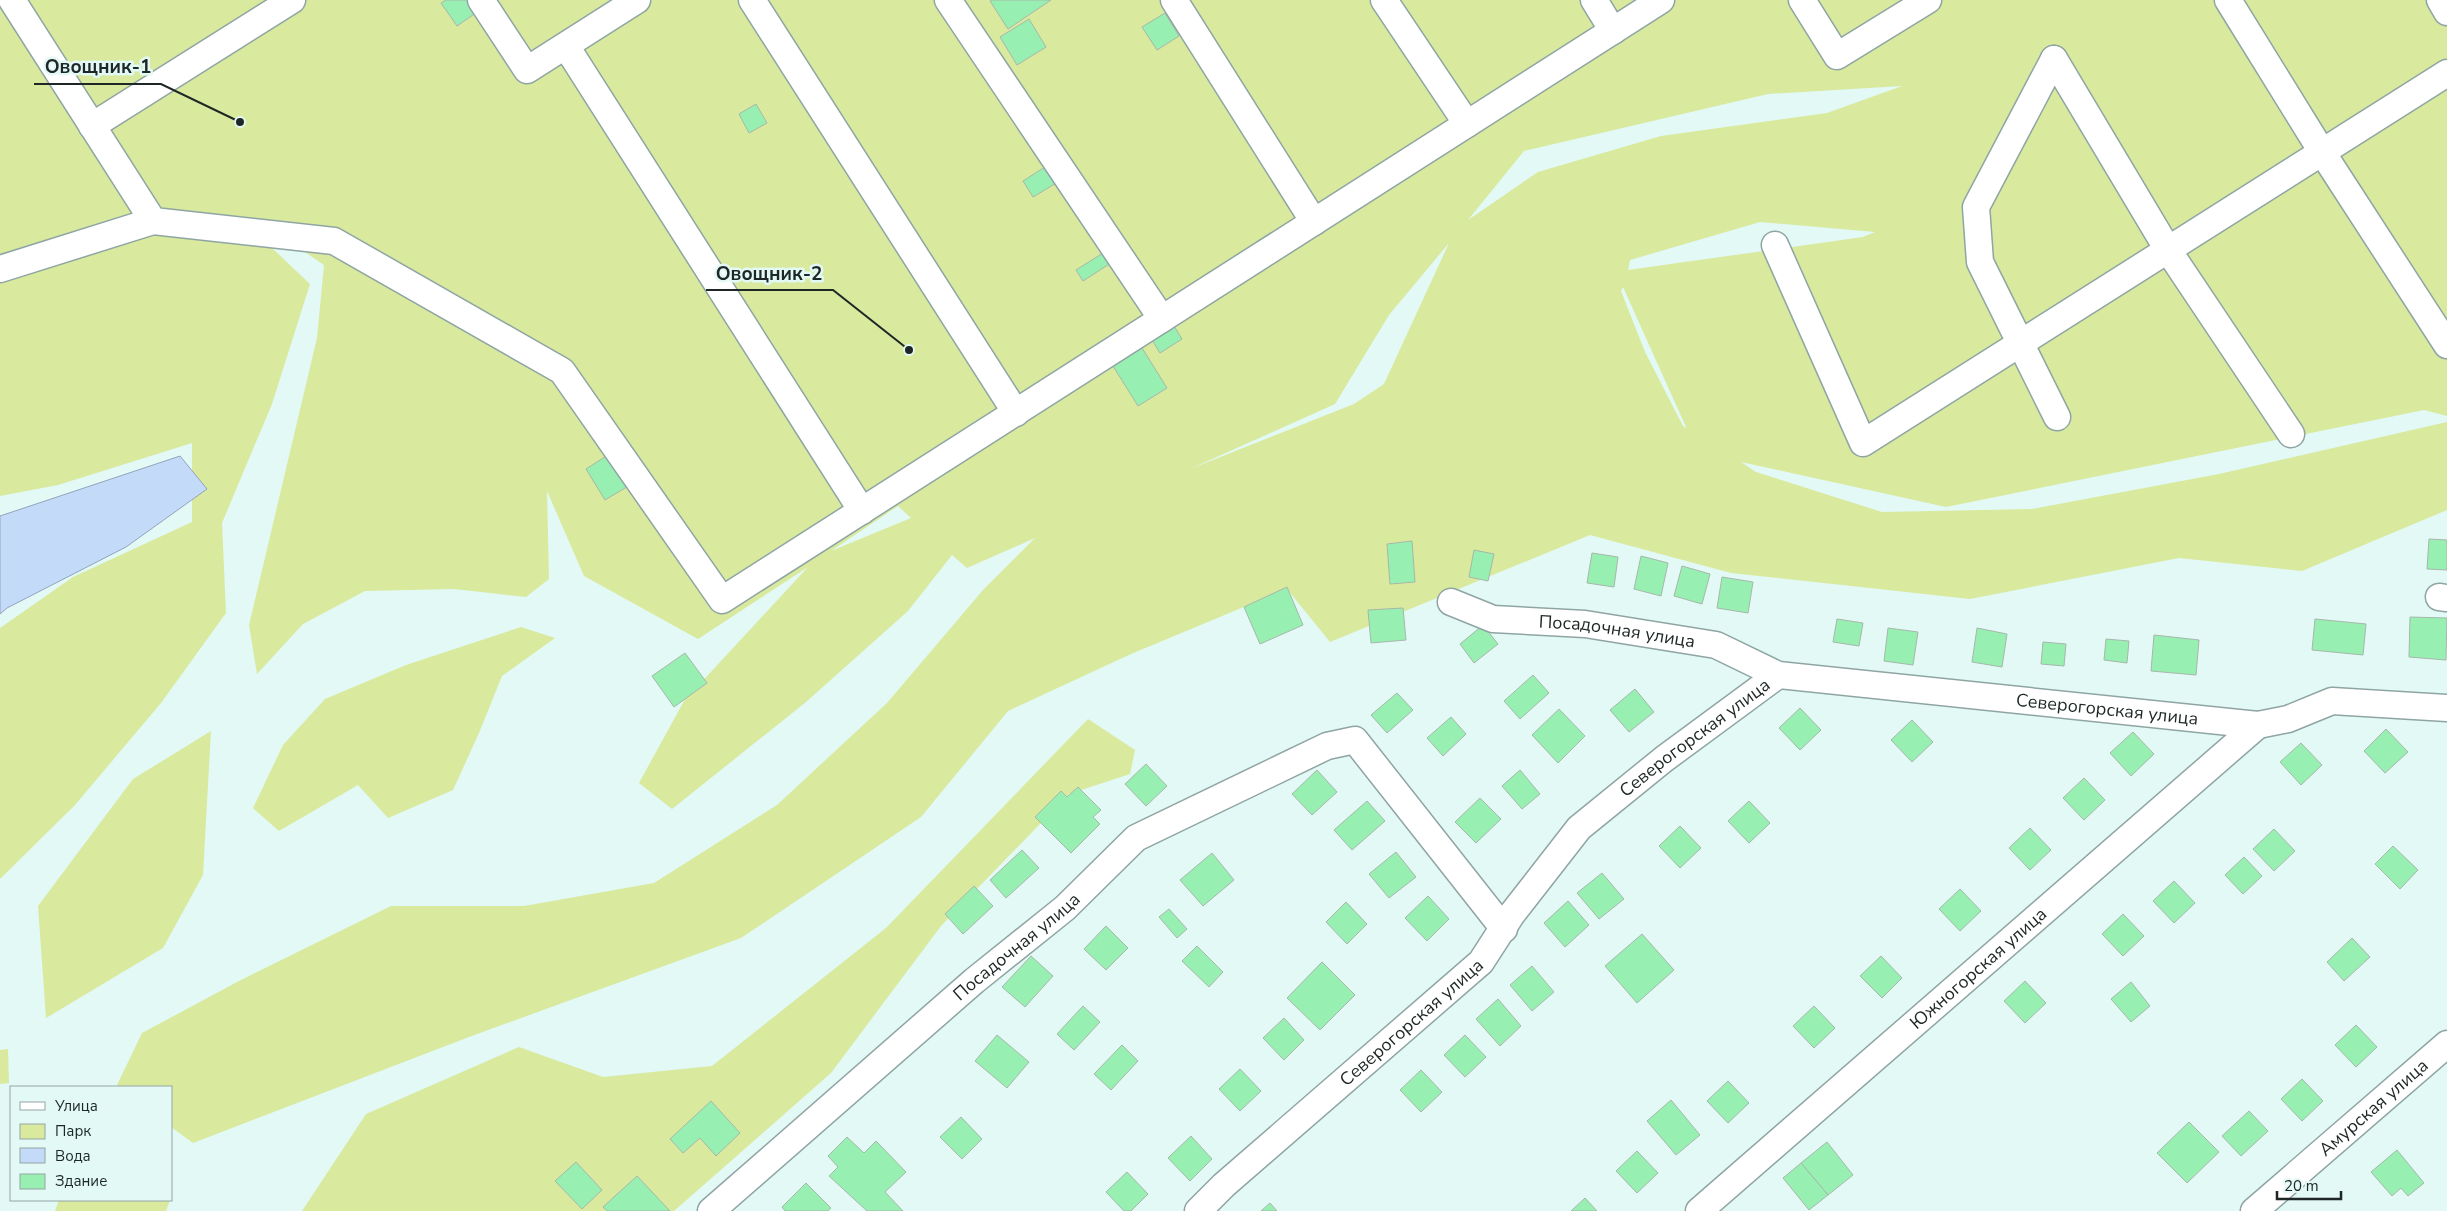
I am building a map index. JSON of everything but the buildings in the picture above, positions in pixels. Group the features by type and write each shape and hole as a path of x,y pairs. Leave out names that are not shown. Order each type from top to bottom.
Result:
{"street":[{"path":"12,0 153,221"},
{"path":"92,126 292,0"},
{"path":"481,0 527,70 637,0"},
{"path":"752,0 1016,413"},
{"path":"948,0 1162,319"},
{"path":"1174,0 1314,222"},
{"path":"1384,0 1467,124"},
{"path":"1594,0 1613,31"},
{"path":"0,269 153,221 334,241 562,370 722,600 1661,0"},
{"path":"1802,0 1837,56 1928,0"},
{"path":"2228,0 2322,152 2447,345"},
{"path":"2440,0 2447,12"},
{"path":"566,46 862,511"},
{"path":"2057,418 1980,262 1976,207 2054,59 2168,250 2290,434"},
{"path":"1774,245 1863,443 2447,73"},
{"name":"Посадочная улица","path":"1451,602 1493,619 1585,624 1716,645 1778,675"},
{"name":"Северогорская улица","path":"1198,1211 1224,1185 1481,962 1512,914 1579,828 1664,759 1778,675 2258,725 2288,720 2332,701 2447,708"},
{"name":"Южногорская улица","path":"1699,1211 2258,725"},
{"name":"Посадочная улица","path":"711,1211 974,981 1065,908 1136,838 1327,746 1355,740 1504,929"},
{"name":"Амурская улица","path":"2254,1211 2447,1044"}],"green space":[{"path":"0,0 2447,0 2447,416 2424,410 1946,507 1741,462 1756,472 1882,512 2032,509 2219,474 2447,422 2447,510 2302,571 2179,558 1970,599 1731,573 1590,535 1330,642 1287,589 1131,654 1008,711 921,817 741,938 469,1037 193,1143 172,1128 172,1086 117,1085 142,1033 239,981 391,906 524,906 654,883 777,805 887,703 983,590 1035,538 967,568 952,555 908,611 806,702 672,809 639,783 684,701 808,567 698,639 584,576 547,491 549,579 526,597 454,589 365,591 303,624 257,674 249,625 317,338 324,265 293,244 272,248 310,284 272,404 222,523 226,613 161,703 75,805 0,879 0,628 73,577 192,522 192,443 58,485 0,496","holes":["1902,86 1827,113 1661,136 1538,172 1468,220 1524,151 1768,94","1760,222 1875,232 1863,237 1628,270 1630,260","1449,243 1384,384 1354,404 1190,469 1335,404 1389,315","1623,287 1686,428 1683,426 1645,352 1621,291","898,506 911,518 831,551"]},
{"path":"521,627 555,638 502,676 453,790 388,818 358,785 279,831 253,808 283,745 325,699 406,665"},
{"path":"1088,719 1135,750 1130,774 1069,794 941,926 831,1073 674,1211 302,1211 366,1114 519,1047 603,1077 712,1066 886,928"},
{"path":"211,731 203,875 163,948 46,1018 38,906 133,779"},
{"path":"8,1049 9,1083 0,1084 0,1050"},
{"path":"59,1201 170,1201 166,1211 55,1211"}],"water":[{"path":"180,456 207,489 126,547 7,608 0,614 0,516"}],"place":[{"name":"Овощник-1","path":"240,122"},
{"name":"Овощник-2","path":"909,350"}]}
